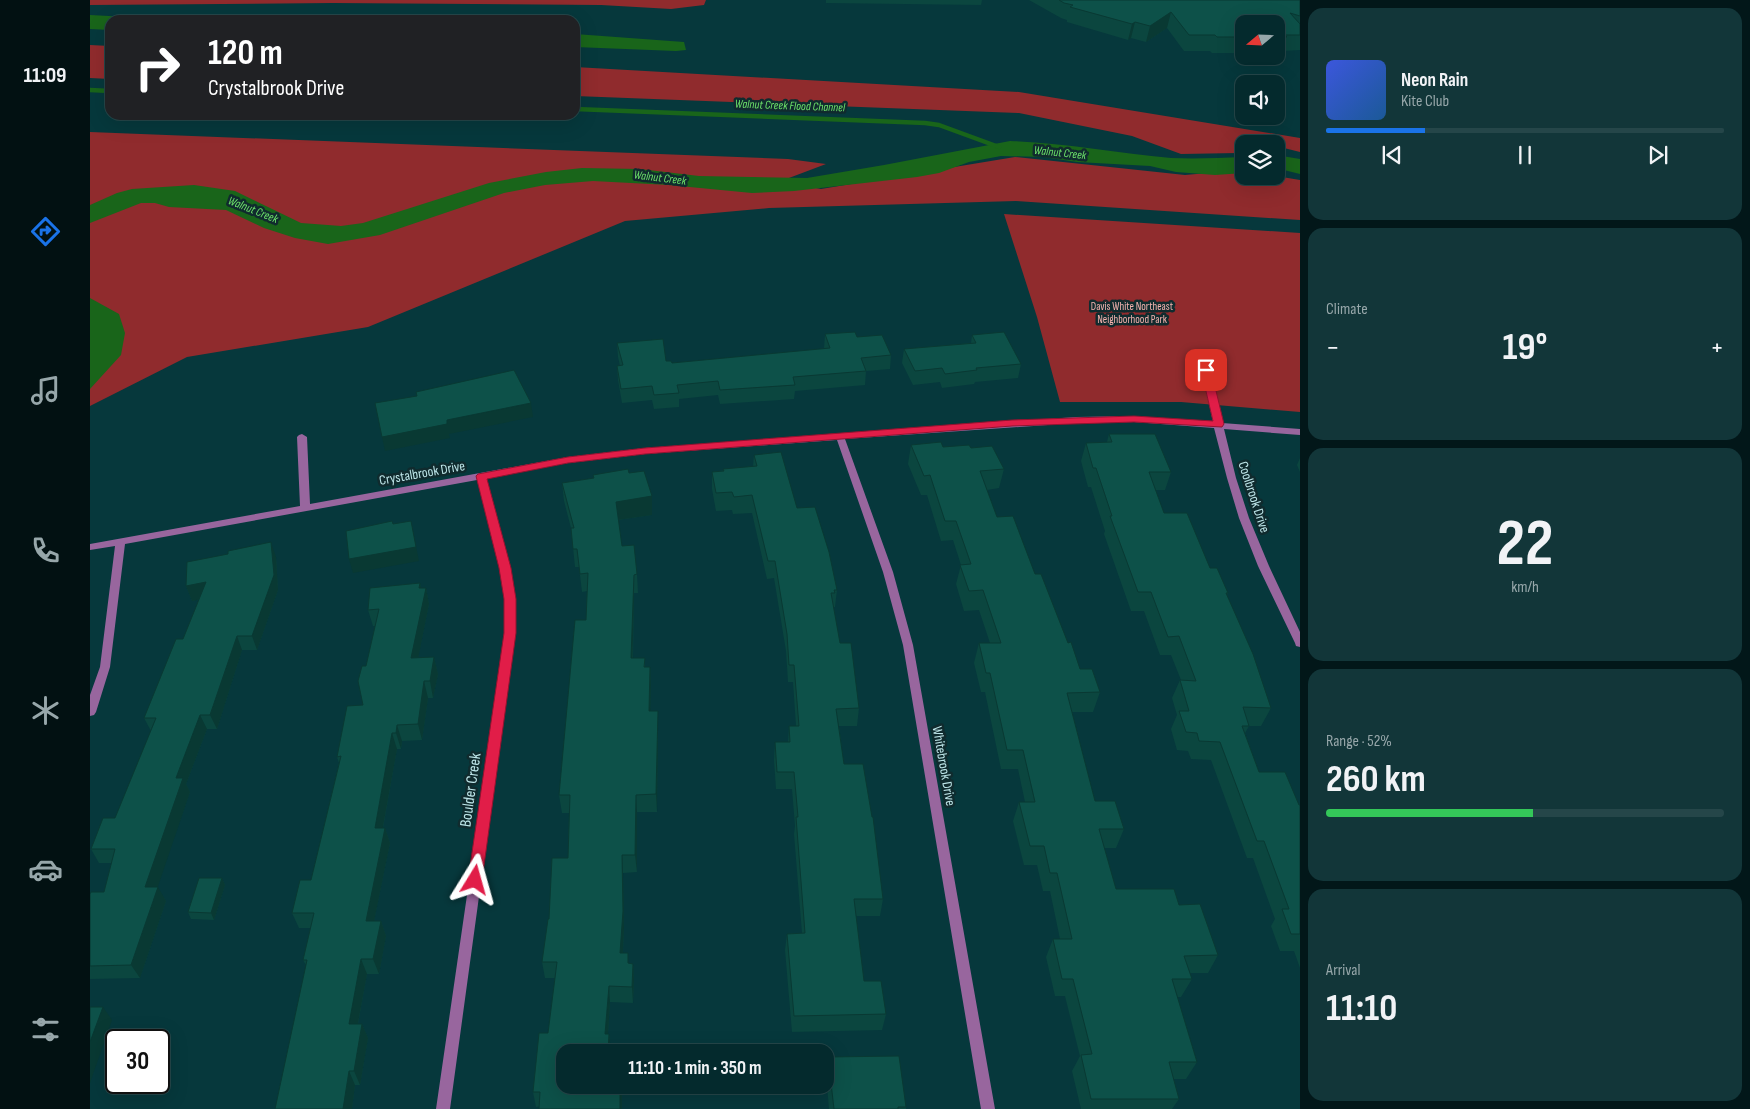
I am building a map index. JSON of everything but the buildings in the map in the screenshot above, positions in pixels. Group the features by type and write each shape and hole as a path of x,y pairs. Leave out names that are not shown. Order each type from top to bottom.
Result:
{"street":[{"name":"Coolbrook Drive","path":"1202,352 1231,477 1244,518 1268,578 1300,643"},
{"name":"Crystalbrook Drive","path":"90,547 568,460 645,451 1076,420 1134,419 1219,424 1300,432"},
{"path":"302,436 305,507"},
{"name":"Whitebrook Drive","path":"840,437 888,572 908,645 988,1109"},
{"name":"Boulder Creek","path":"442,1109 510,633 510,599 505,568 481,476"},
{"path":"90,712 105,666 120,542"}],"green space":[{"path":"90,0 706,0 704,5 671,9 601,5 333,3 90,5"},
{"path":"90,45 105,46 105,79 90,78"},
{"path":"580,67 1019,92 1282,135 1235,135 1235,153 1181,154 1132,136 1019,113 580,96"},
{"path":"90,132 788,159 826,164 781,181 821,189 1015,157 1185,175 1235,171 1235,185 1285,185 1285,178 1300,180 1300,220 1016,201 769,208 625,221 368,327 187,357 90,406"},
{"path":"1285,136 1300,138 1300,152 1285,148"},
{"name":"Davis White Northeast Neighborhood Park","path":"1004,214 1300,233 1300,412 1181,402 1060,402 1037,317"}],"water":[{"path":"90,15 105,16 105,30 90,29"},
{"path":"580,34 684,42 686,50 580,47"},
{"name":"Walnut Creek","path":"1010,141 1171,158 1235,157 1235,174 1215,175 1176,172 1150,166 1077,162 1043,157 1001,156 969,162 939,173 917,177 794,191 752,193 669,185 593,181 545,185 504,193 380,235 328,244 295,238 264,228 226,210 169,207 155,203 141,203 90,223 90,205 117,193 132,189 194,185 235,191 301,223 341,226 363,223 489,183 546,172 582,168 640,169 699,176 807,178"},
{"path":"1285,156 1300,159 1300,174 1285,170"},
{"path":"90,298 119,314 125,333 121,355 90,389"}],"waterway":[{"name":"Walnut Creek Flood Channel","path":"90,90 105,91"},
{"name":"Walnut Creek Flood Channel","path":"580,109 925,123 939,125 999,147"}],"route":[{"path":"475,880 510,633 510,599 505,568 481,476 568,460 645,451 1012,423 1134,419 1219,424 1206,370"}]}
